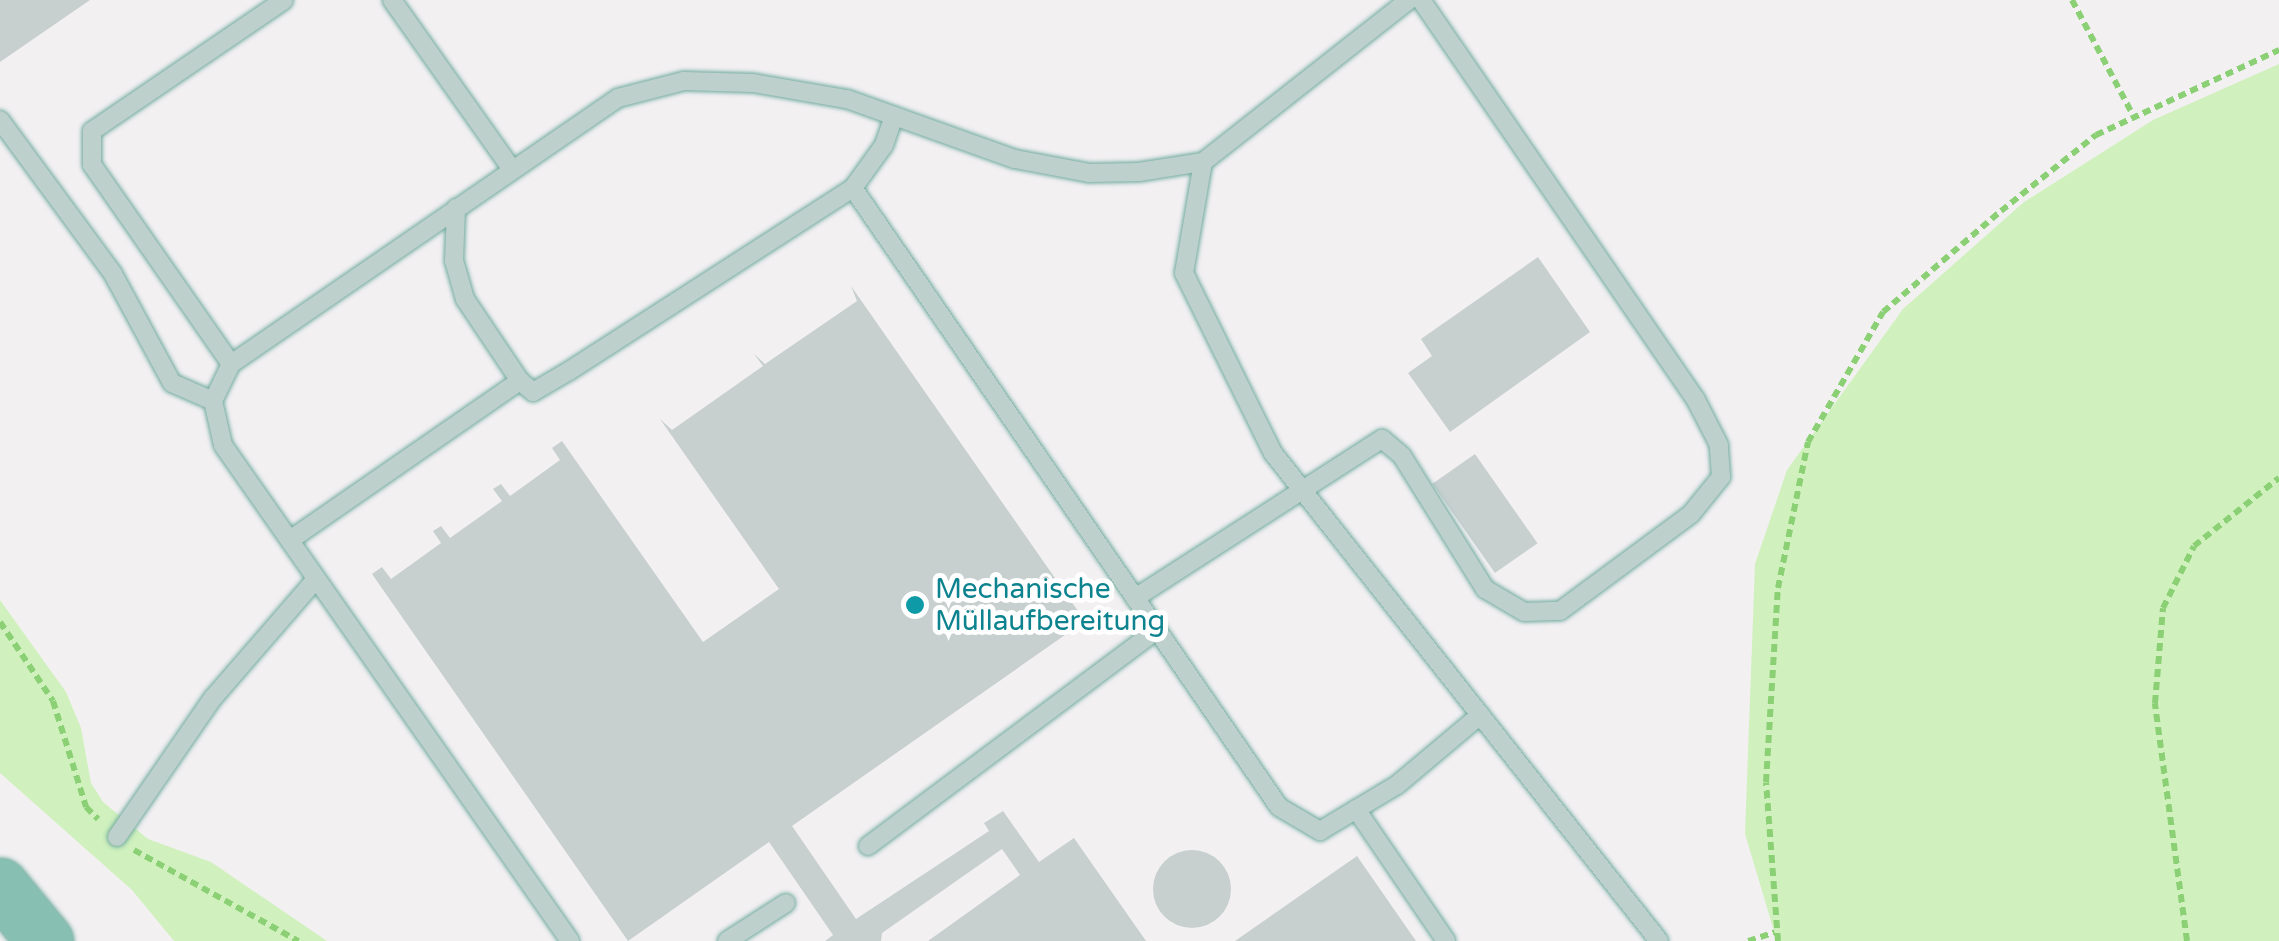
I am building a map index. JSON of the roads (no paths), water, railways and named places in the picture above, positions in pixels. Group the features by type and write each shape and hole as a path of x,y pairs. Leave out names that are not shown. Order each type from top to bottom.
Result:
{"highway":[{"path":"0,886 44,941"}],"lane":[{"path":"231,364 92,164 92,131 284,0"},
{"path":"392,0 511,168"},
{"path":"570,941 222,445 213,401 231,364 618,98 684,81 754,83 847,100 1014,159 1089,173 1202,162 1409,0"},
{"path":"1135,598 1382,439 1402,456 1485,590 1524,612 1560,611 1691,514 1721,477 1719,446 1696,400 1421,0"},
{"path":"456,208 454,261 464,299 520,380 533,392 853,188 884,144 894,116"},
{"path":"0,120 113,274 172,383 213,401"},
{"path":"1202,162 1184,273 1273,452 1660,941"},
{"path":"853,188 1279,807 1320,831 1356,810 1480,715"},
{"path":"290,540 520,380"},
{"path":"117,837 213,698 316,579"},
{"path":"868,846 1157,630"},
{"path":"1356,810 1446,941"},
{"path":"727,941 786,903"}],"place":[{"name":"Mechanische Müllaufbereitung","path":"915,605"}]}
